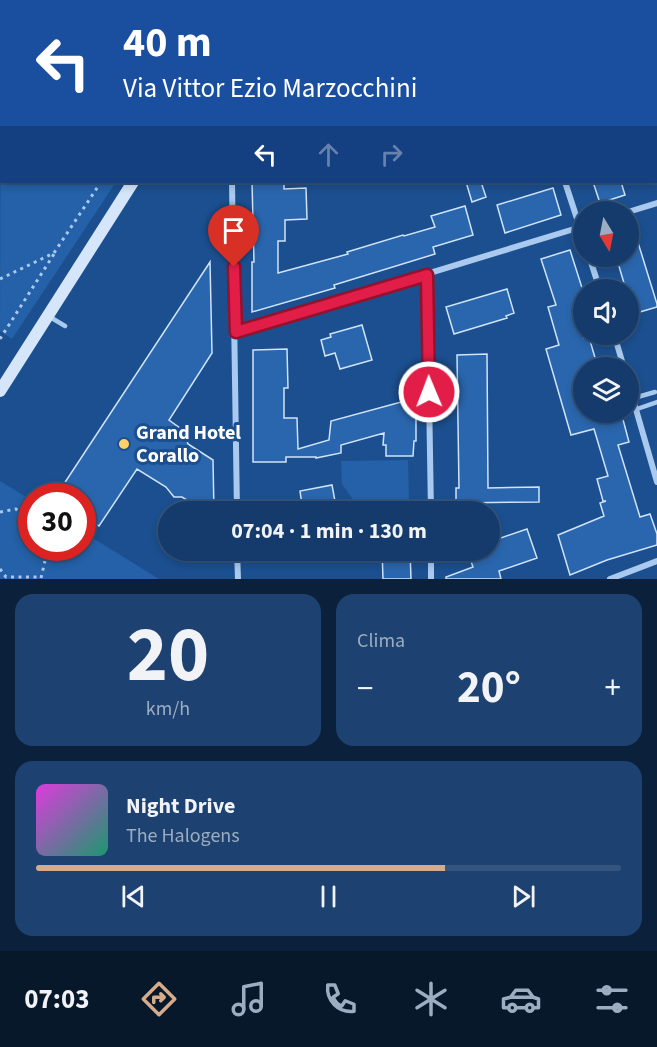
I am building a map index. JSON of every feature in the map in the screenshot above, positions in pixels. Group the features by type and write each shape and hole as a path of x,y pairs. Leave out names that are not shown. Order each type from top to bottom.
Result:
{"main road":[{"path":"0,391 132,183"}],"street":[{"path":"232,183 237,501"},
{"path":"566,183 573,203"},
{"path":"639,209 657,203"},
{"path":"236,332 573,229"},
{"path":"427,275 431,501"},
{"path":"639,416 657,482"},
{"path":"237,561 238,579"},
{"path":"431,561 431,579"},
{"path":"610,579 657,561"}],"lane":[{"path":"48,316 64,326"},
{"path":"639,396 655,392"},
{"path":"639,408 657,402"}],"path":[{"path":"0,339 100,183"},
{"path":"0,279 54,253"},
{"path":"0,512 18,510"},
{"path":"0,569 6,577 41,578 45,561"}],"shaded area":[{"path":"0,183 115,183 12,339 0,331"},
{"path":"408,460 409,501 354,501 342,484 341,461"},
{"path":"0,481 18,492 18,561 96,561 96,540 159,579 0,579"}],"building":[{"path":"252,183 284,183 284,189 306,188 307,219 285,220 285,241 278,241 278,273 435,227 431,216 465,206 473,235 433,247 435,254 334,285 335,288 252,312 252,262 254,262"},
{"path":"466,183 481,183 486,197 472,202"},
{"path":"593,183 621,183 625,195 599,201"},
{"path":"553,188 561,215 505,233 497,205"},
{"path":"639,246 657,307 639,312 639,279 623,279 619,267 639,267"},
{"path":"570,250 573,267 575,267 579,279 573,279 573,345 591,345 595,357 573,357 573,423 624,423 629,442 618,445 640,517 650,514 657,534 657,545 607,560 570,575 558,535 604,516 600,503 606,501 603,501 597,479 608,476 594,429 571,435 546,349 559,345 548,307 556,305 541,259"},
{"name":"Grand Hotel Corallo","path":"210,262 212,353 169,420 184,431 188,444 213,460 214,501 188,501 182,497 174,497 166,487 137,469 99,526 96,524 96,483 65,483"},
{"path":"507,289 514,313 506,316 507,318 454,334 446,307"},
{"path":"362,325 372,360 340,369 335,353 325,356 321,340 331,337 330,334"},
{"path":"287,349 288,388 284,388 284,418 297,418 298,449 329,440 331,421 416,398 416,441 414,441 413,456 386,456 386,445 383,445 384,433 341,445 341,453 316,458 286,457 286,462 253,462 253,350"},
{"path":"487,354 488,488 539,487 539,502 456,501 456,488 459,488 457,355"},
{"path":"332,485 335,501 301,501 300,491"},
{"path":"527,529 537,558 499,571 501,579 446,579 446,577 473,567 471,561 500,561 500,538"},
{"path":"382,561 410,561 411,579 383,579"}],"place":[{"name":"Grand Hotel Corallo","path":"124,444"}],"route":[{"path":"234,267 236,332 427,275 429,392"}]}
